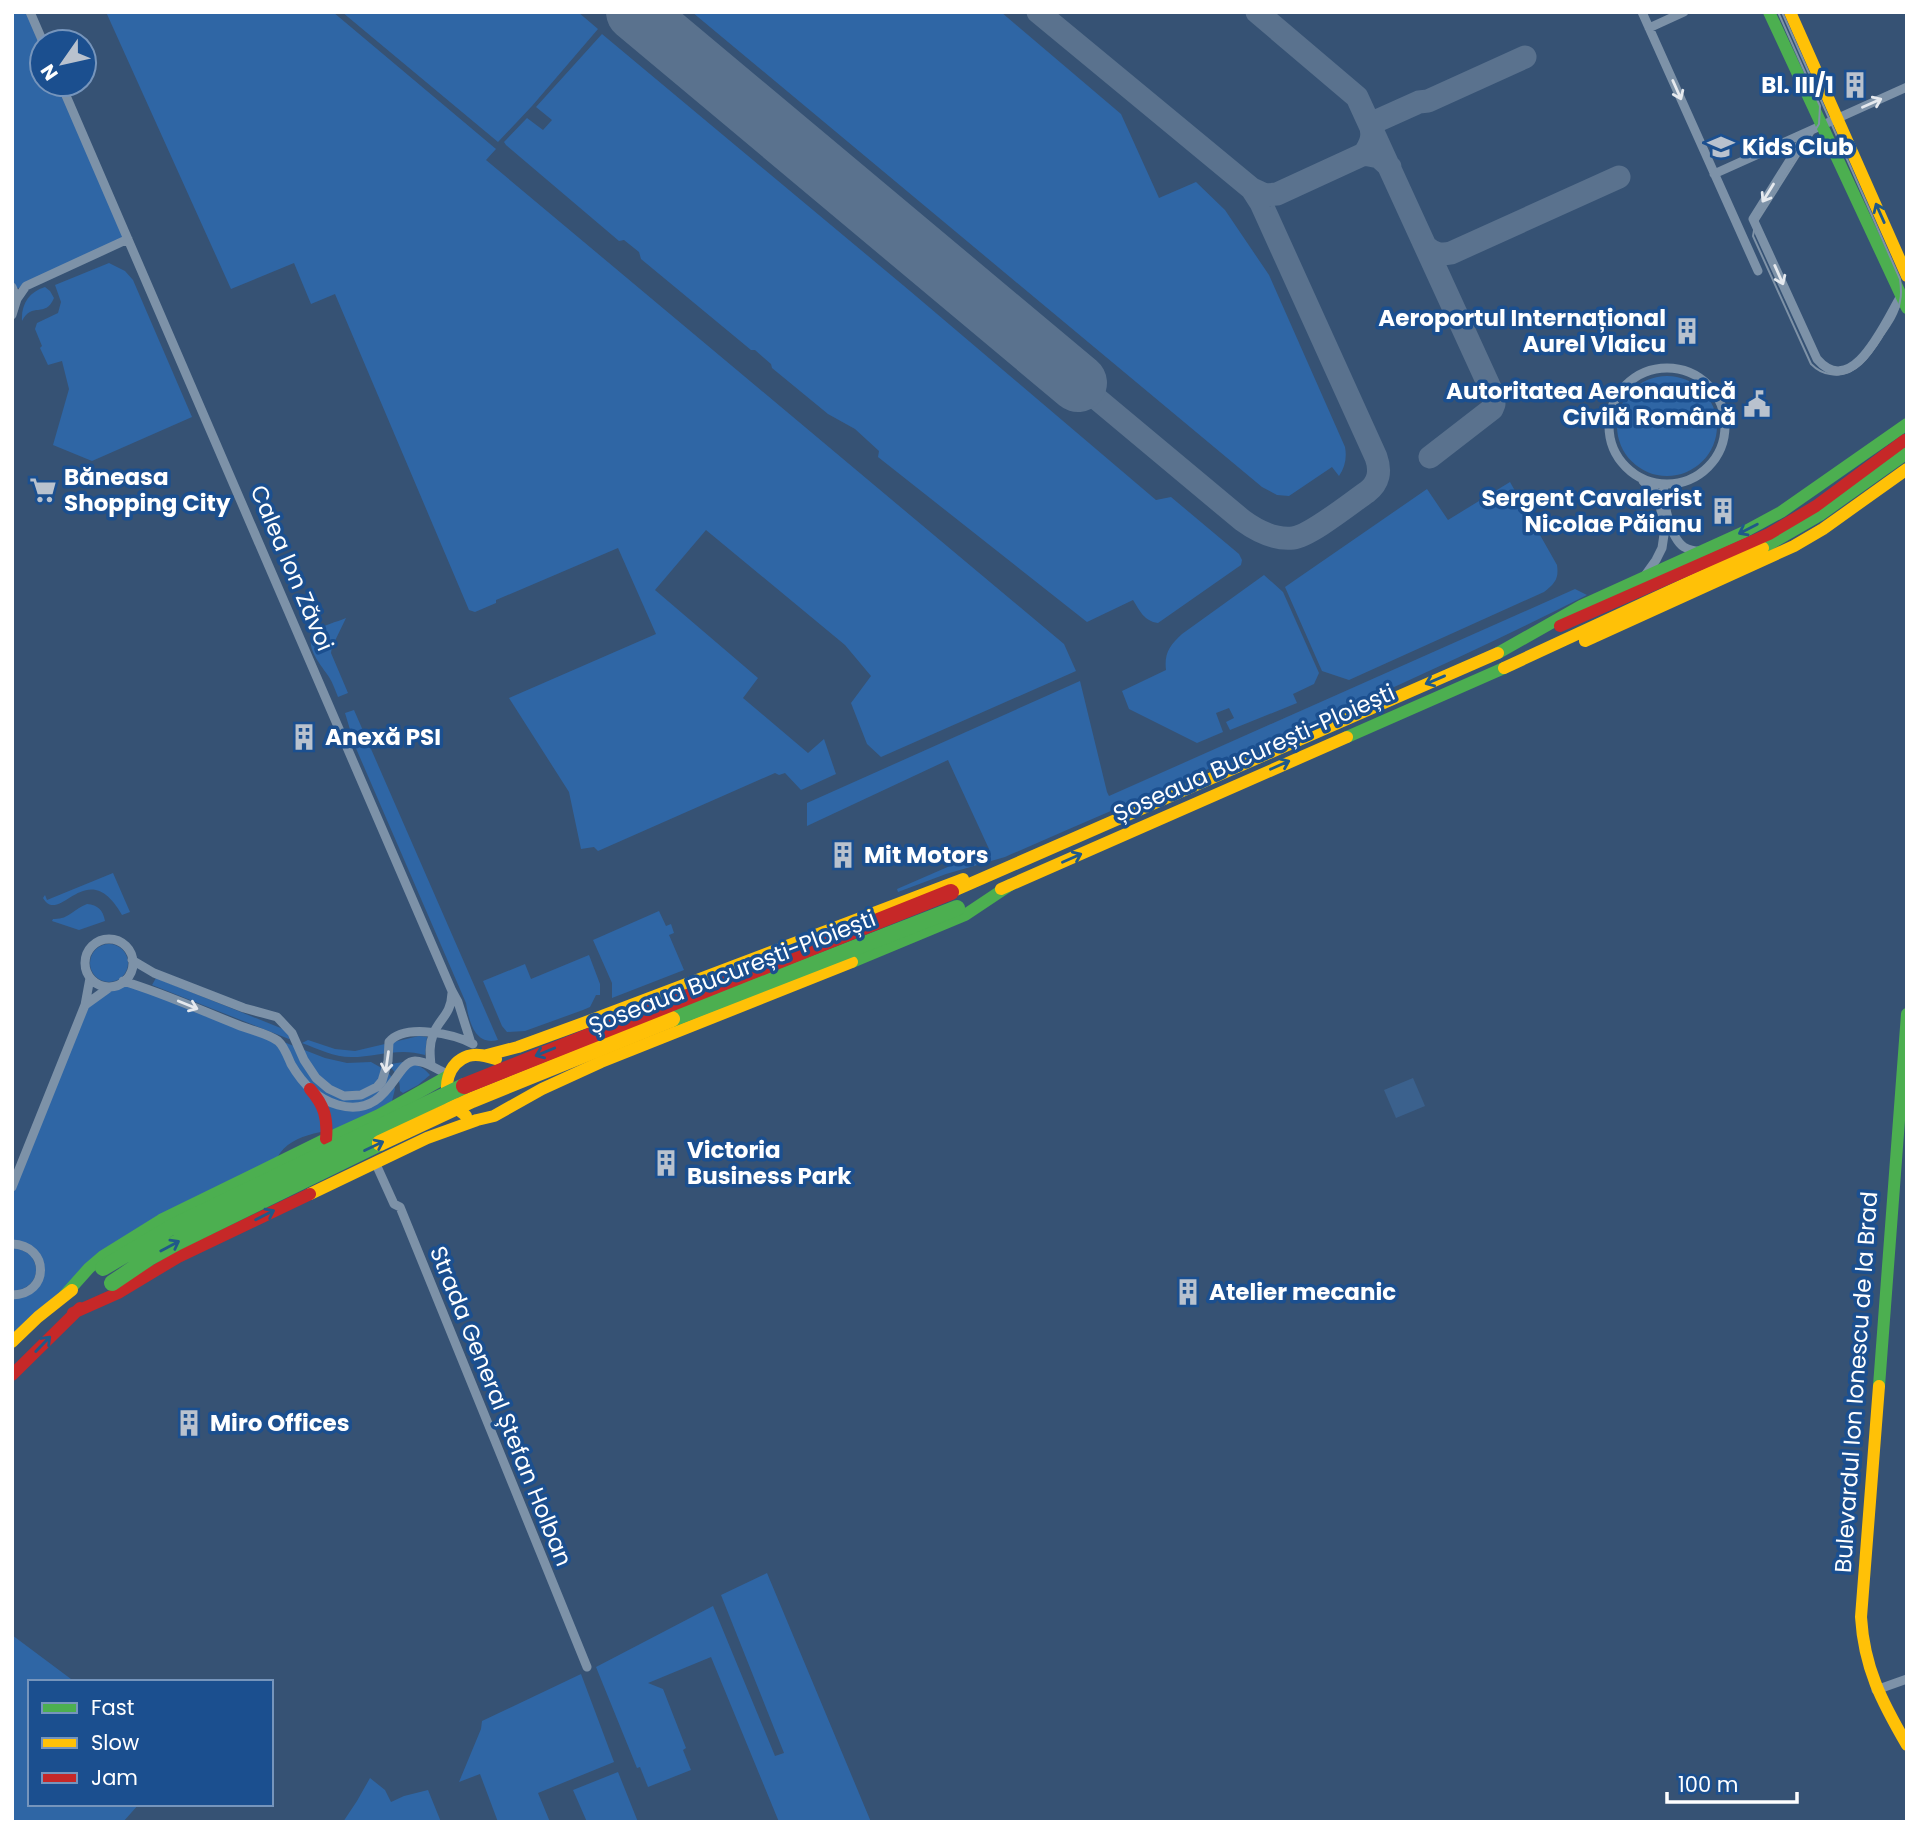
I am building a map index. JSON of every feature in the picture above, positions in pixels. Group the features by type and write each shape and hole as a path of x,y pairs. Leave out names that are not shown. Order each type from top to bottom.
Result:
{"main road":[{"path":"1769,12 1830,122 1907,276"},
{"path":"1790,12 1830,122 1904,302 1907,318"},
{"name":"Șoseaua București-Ploiești","path":"1501,661 1581,606 1744,531 1793,505 1906,430"},
{"name":"Șoseaua București-Ploiești","path":"12,1342 64,1296 131,1250 170,1228 465,1085 954,900 1010,885 1356,732 1769,534 1816,506 1906,430"},
{"name":"Șoseaua București-Ploiești","path":"12,1375 73,1313 149,1258 452,1109 954,900 1002,869 1363,710 1501,661 1579,644 1762,562 1814,534 1907,469"},
{"path":"64,1296 89,1268 120,1243 161,1220 390,1109 470,1055 480,1051 518,1047 952,882 1002,869"},
{"path":"73,1313 118,1293 178,1257 375,1162 437,1134 477,1119 489,1118 549,1085 601,1062 815,978 965,915 1010,885"},
{"name":"Bulevardul Ion Ionescu de la Brad","path":"1907,1014 1861,1617 1864,1655 1876,1690 1907,1745"},
{"path":"480,1051 504,1066 510,1078 512,1092 502,1110"},
{"path":"441,1073 453,1106 463,1115 477,1119"},
{"path":"310,1090 322,1102 328,1117 326,1139"}],"street":[{"path":"1642,12 1758,271"},
{"path":"1649,28 1679,13"},
{"path":"1714,174 1907,87"},
{"name":"Calea Ion Zăvoi","path":"67,98 480,1051"},
{"path":"1807,133 1754,216 1760,235 1817,359 1827,368 1839,371 1861,360 1904,302"},
{"path":"1735,219 1760,235"},
{"path":"17,299 12,285 26,286 128,239"},
{"path":"12,315 17,299 26,286"},
{"path":"1665,367 1687,371 1708,384 1716,394 1725,418 1725,434 1717,456 1707,468 1680,483 1658,488 1634,473 1619,458 1609,432 1610,413 1617,395 1630,381 1646,371 1665,367"},
{"path":"1634,473 1658,488 1665,500 1669,530 1656,560 1643,577"},
{"path":"1658,488 1669,530 1682,546 1702,551"},
{"path":"85,1006 110,987 123,981 131,971 132,960 128,948 119,941 104,939 89,949 85,967 90,978 96,983 110,987"},
{"path":"132,960 153,973 244,1008 277,1017 292,1032 304,1060 316,1077 329,1089 344,1096 361,1095 377,1087 382,1081 388,1061 389,1042 397,1035 434,1032 480,1051"},
{"path":"12,1187 85,1006 90,978"},
{"path":"123,981 277,1041 310,1090 335,1104 353,1107 376,1100 387,1091 403,1067 411,1061 441,1073"},
{"path":"441,1073 430,1046 434,1032 449,1010 452,991"},
{"name":"Strada General Ștefan Holban","path":"375,1162 394,1204 400,1208 586,1667"},
{"path":"12,1238 16,1244 29,1248 36,1254 41,1272 30,1290 12,1295"},
{"path":"1876,1690 1907,1679"}],"shaded area":[{"path":"12,12 30,12 36,28 28,28 28,98 67,98 128,239 14,290"},
{"path":"106,12 333,12 496,149 486,160 1064,644 1076,671 881,757 867,744 851,703 871,676 845,645 706,530 655,590 758,678 743,698 808,753 824,739 836,774 801,790 785,773 775,773 598,851 594,847 581,849 569,792 509,698 656,634 618,548 496,600 496,603 475,612 469,610 335,294 311,304 294,263 231,289"},
{"path":"342,12 578,12 598,29 498,142"},
{"path":"692,12 1001,12 1121,114 1159,198 1196,182 1225,210 1269,275 1345,447 1345,462 1339,476 1332,467 1289,496 1277,495 1262,487"},
{"path":"602,34 1156,500 1171,497 1239,554 1241,565 1158,623 1146,618 1133,600 1087,622 878,457 879,451 855,429 828,414 772,368 755,350 751,350 641,259 639,252 624,240 619,241 504,142 527,118 543,130 552,120 536,107"},
{"path":"109,263 125,271 133,280 192,417 92,461 53,445 69,389 62,361 48,365 35,329 37,323 58,313 61,302 55,285"},
{"path":"45,287 54,298 50,304 47,308 30,312 22,321 27,300"},
{"path":"1667,376 1695,384 1709,398 1717,426 1709,454 1695,468 1667,476 1639,468 1625,454 1617,426 1625,398 1639,384"},
{"path":"1510,482 1557,565 1557,577 1551,586 1544,592 1349,680 1322,671 1285,587 1427,489 1448,520"},
{"path":"1264,575 1283,592 1319,673 1314,684 1293,694 1297,703 1230,730 1226,722 1234,718 1229,708 1216,713 1223,732 1197,743 1129,709 1122,691 1166,670 1167,654 1182,634"},
{"path":"1575,589 1587,595 1371,698 1005,857 946,874 898,892 897,889 989,849 948,760 807,826 807,803 1080,681 1109,796"},
{"path":"346,618 331,653 348,693 338,697 314,655 311,643 315,632"},
{"path":"354,710 498,1040 483,1039 471,1024 466,1003 355,746 345,713"},
{"path":"113,873 130,912 122,915 109,898 97,890 86,890 58,904 50,905 43,898 45,895 47,900"},
{"path":"87,904 99,909 105,921 79,930 52,921 67,916"},
{"path":"659,911 666,926 671,924 674,933 669,935 684,970 612,998 612,983 593,940"},
{"path":"109,944 122,950 128,963 122,976 109,982 96,976 90,963 96,950"},
{"path":"589,955 600,984 600,995 596,995 590,1007 525,1031 507,1032 483,981 525,964 531,979"},
{"path":"156,978 298,1035 289,1039 152,985"},
{"path":"123,981 325,1058 347,1063 371,1062 387,1071 393,1079 395,1089 390,1109 359,1124 297,1139 280,1153 274,1164 120,1243 12,1342 12,1295 27,1293 41,1267 12,1238 12,1187 85,1005"},
{"path":"419,1036 427,1037 425,1055 397,1052 345,1057 302,1043 308,1040 335,1049 355,1051"},
{"path":"403,1062 418,1066 430,1075 403,1093 391,1064"},
{"path":"1413,1078 1425,1106 1396,1118 1384,1090"},
{"path":"12,1248 30,1255 36,1270 30,1284 23,1289 12,1291"},
{"path":"767,1573 871,1822 779,1822 711,1657 648,1683 663,1689 686,1748 683,1750 691,1770 648,1787 640,1767 637,1768 596,1667 713,1606 775,1756 784,1753 721,1595"},
{"path":"12,1635 72,1680 28,1680 28,1806 137,1806 123,1822 12,1822"},
{"path":"581,1674 614,1762 538,1793 550,1822 498,1822 480,1774 459,1782 482,1721"},
{"path":"618,1772 638,1822 587,1822 573,1790"},
{"path":"370,1778 385,1790 391,1802 428,1790 441,1822 343,1822"}],"taxiway":[{"path":"1038,12 1252,189 1261,203 1376,457 1378,476 1367,492 1309,532 1293,538 1272,536 1242,520 1078,383"},
{"path":"1257,12 1357,97 1492,392 1492,409 1430,457"},
{"path":"1390,167 1379,157 1364,154 1371,140 1370,124 1525,57"},
{"path":"1252,189 1265,195 1277,194 1364,154"},
{"path":"1426,247 1438,253 1451,253 1619,177"}],"runway":[{"path":"635,12 1078,383"}],"tram line":[{"path":"1778,12 1820,106 1819,124 1755,225 1753,236 1811,364 1822,372 1839,375 1862,364 1891,323 1901,298 1900,279 1782,12"}],"traffic: fast":[{"path":"1769,12 1907,308"},
{"path":"1498,653 1581,606 1744,532 1781,512 1907,424"},
{"path":"1763,548 1820,515 1907,453"},
{"path":"1347,737 1504,668"},
{"path":"852,962 965,915 1010,885"},
{"path":"672,1019 957,908"},
{"path":"1879,1386 1907,1014"},
{"path":"64,1296 103,1256 161,1220 379,1115 448,1076"},
{"path":"103,1268 170,1228 464,1086"},
{"path":"112,1283 178,1242 380,1143"}],"traffic: slow":[{"path":"1790,12 1907,276"},
{"path":"1585,641 1794,546 1823,529 1907,469"},
{"path":"1504,668 1763,548"},
{"path":"951,892 1498,653"},
{"path":"1001,889 1347,737"},
{"path":"487,1055 518,1047 597,1018 963,879"},
{"path":"310,1194 427,1138 494,1116 542,1089 601,1062 852,962"},
{"path":"380,1143 472,1100 672,1019"},
{"path":"466,1116 449,1098 447,1084 451,1070 461,1059 471,1055 496,1059"},
{"path":"12,1342 72,1290"},
{"path":"1879,1386 1861,1617 1870,1669 1907,1745"}],"traffic: jam":[{"path":"1560,626 1769,534 1816,506 1905,440"},
{"path":"464,1086 951,892"},
{"path":"310,1089 324,1112 326,1139"},
{"path":"73,1313 118,1293 178,1257 310,1194"},
{"path":"12,1375 80,1308"}],"place":[{"name":"Bl. III/1","path":"1855,85"},
{"name":"Kids Club","path":"1721,147"},
{"name":"Aeroportul Internațional Aurel Vlaicu","path":"1687,331"},
{"name":"Autoritatea Aeronautică Civilă Română","path":"1757,404"},
{"name":"Băneasa Shopping City","path":"43,490"},
{"name":"Sergent Cavalerist Nicolae Păianu","path":"1723,511"},
{"name":"Anexă PSI","path":"304,737"},
{"name":"Mit Motors","path":"843,855"},
{"name":"Victoria Business Park","path":"666,1163"},
{"name":"Atelier mecanic","path":"1188,1292"},
{"name":"Miro Offices","path":"189,1423"}]}
